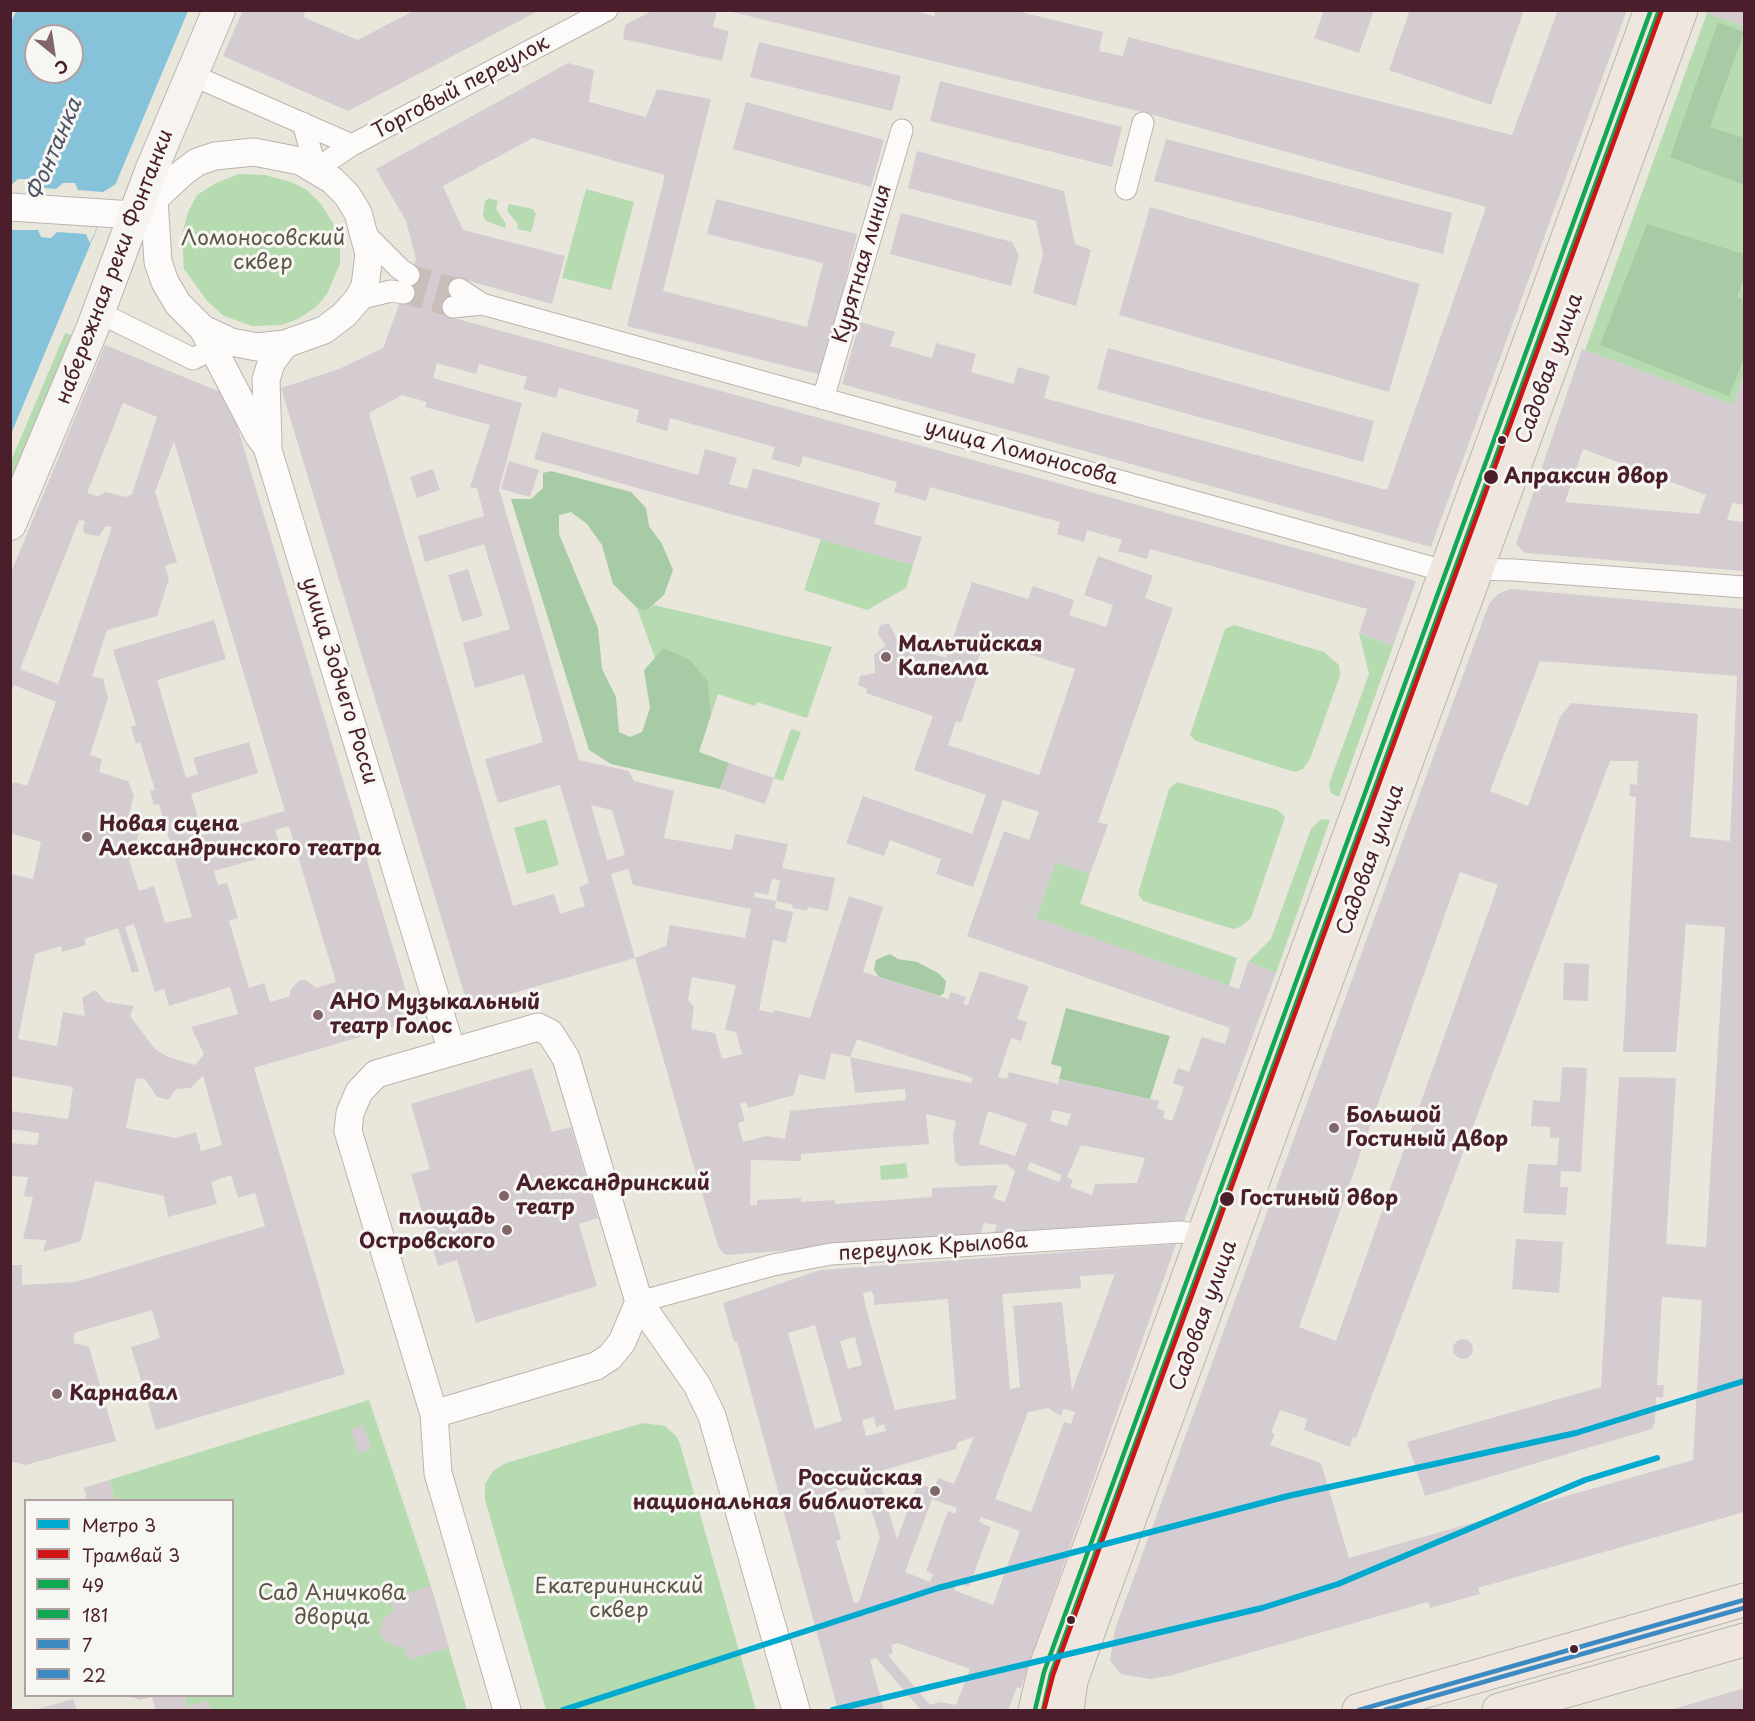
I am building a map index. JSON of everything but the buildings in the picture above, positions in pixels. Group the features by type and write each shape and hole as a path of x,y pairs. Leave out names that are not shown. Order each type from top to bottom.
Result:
{"main road":[{"name":"набережная реки Фонтанки","path":"10,524 98,312 130,210 159,151 219,10"},
{"name":"Садовая улица","path":"1035,1710 1044,1672 1217,1239 1462,568 1651,10"},
{"name":"Садовая улица","path":"1462,568 1682,10"},
{"name":"Садовая улица","path":"1067,1710 1071,1681 1217,1239"},
{"path":"1359,1710 1744,1600"},
{"path":"1499,1710 1744,1640"}],"street":[{"name":"Торговый переулок","path":"316,169 352,145 608,10"},
{"path":"192,75 352,145"},
{"path":"303,123 316,169"},
{"path":"1126,189 1143,123"},
{"name":"Курятная линия","path":"823,399 902,130"},
{"path":"10,207 130,210 198,162 235,152 272,153 300,160 316,169 347,195 358,213 366,235 368,270 365,286 358,299 344,315 324,330 285,344 257,347 209,339 178,304 130,210"},
{"path":"358,299 392,291 406,284 400,269 366,235"},
{"name":"улица Ломоносова","path":"456,298 1434,568 1744,587"},
{"path":"98,312 193,359 209,339"},
{"name":"улица Зодчего Росси","path":"209,339 258,435 267,447"},
{"name":"улица Зодчего Росси","path":"285,344 271,363 266,380 267,447 452,1052"},
{"path":"507,1710 438,1473 434,1414 348,1131 350,1113 358,1092 376,1074 538,1027 550,1033 560,1044 566,1058 639,1302 697,1384 712,1416 796,1710"},
{"name":"переулок Крылова","path":"639,1302 773,1265 831,1254 1180,1232 1217,1239"},
{"path":"434,1414 596,1366 610,1357 622,1342 639,1302"}],"green space":[{"path":"1707,13 1744,26 1744,376 1733,405 1585,350"},
{"path":"1718,22 1744,32 1710,127 1744,138 1744,185 1670,157"},
{"name":"Ломоносовский сквер","path":"239,174 265,175 291,182 307,190 321,204 333,223 340,244 340,264 327,294 316,307 298,319 281,325 252,326 224,316 208,302 184,269 182,235 188,212 197,195 216,183"},
{"path":"586,189 634,202 611,290 562,278"},
{"path":"489,198 498,201 496,209 506,224 505,228 486,221 483,215 485,201"},
{"path":"509,204 533,209 536,214 531,232 517,229 518,224 507,211"},
{"path":"1647,224 1744,254 1744,278 1737,297 1744,300 1744,358 1729,396 1600,345"},
{"path":"65,333 74,336 11,486 11,461"},
{"path":"551,471 631,492 646,508 649,526 662,544 673,570 664,595 646,611 637,608 613,584 602,545 587,524 571,512 559,515 559,534 598,628 602,669 616,697 619,732 630,737 642,732 650,708 644,670 664,648 690,660 708,682 711,715 699,752 729,763 720,789 611,764 589,750 511,499 531,499 543,488 543,473"},
{"path":"821,539 913,565 906,588 867,610 804,590"},
{"path":"654,605 832,647 807,718 757,702 755,706 718,694 711,715 708,682 665,648 655,658 637,608 646,611"},
{"path":"1234,625 1324,652 1339,665 1340,676 1310,759 1303,769 1295,772 1288,770 1196,741 1190,735 1225,629"},
{"path":"1359,633 1393,646 1339,797 1331,793 1329,784 1369,674"},
{"path":"791,729 801,732 783,781 774,778"},
{"path":"1177,782 1278,810 1285,817 1251,918 1240,927 1233,929 1143,901 1138,894 1169,789"},
{"path":"546,819 559,865 527,874 514,828"},
{"path":"1321,819 1330,820 1276,973 1248,962 1271,939 1311,829"},
{"path":"1056,862 1090,874 1080,904 1237,958 1229,986 1036,918"},
{"path":"890,954 898,959 917,962 938,973 946,981 944,993 940,996 879,977 874,970 876,960"},
{"path":"1066,1008 1170,1036 1150,1099 1059,1079 1062,1067 1051,1064"},
{"path":"906,1163 908,1178 881,1180 880,1166"},
{"name":"Сад Аничкова дворца","path":"369,1400 427,1574 467,1710 211,1710 208,1701 187,1707 184,1697 234,1697 234,1499 115,1499 109,1480"},
{"name":"Екатерининский сквер","path":"643,1423 665,1426 676,1436 680,1444 756,1710 546,1710 485,1500 485,1484 493,1471 506,1463"}],"water":[{"name":"Фонтанка","path":"16,11 188,11 11,434 10,25"}],"pier":[{"path":"18,179 30,179 33,187 56,189 63,183 75,183 78,190 103,192 116,184 90,243 86,234 57,232 51,238 41,237 38,230 11,230 11,185"}],"tunnel":[{"path":"409,275 459,289"},
{"path":"404,293 453,307"}],"metro line":[{"name":"3","path":"563,1710 938,1588 1288,1496 1576,1433 1744,1381"},
{"name":"3","path":"833,1710 1262,1608 1338,1584 1585,1480 1657,1458"}],"tram line":[{"name":"3","path":"1044,1710 1053,1675 1662,10"}],"transit line":[{"name":"49","path":"1035,1710 1044,1672 1651,10"},
{"name":"181","path":"1043,1710 1051,1674 1658,13"},
{"name":"7","path":"1359,1710 1744,1600"},
{"name":"22","path":"1385,1710 1744,1608"}],"place":[{"name":"Апраксин двор","path":"1491,477"},
{"name":"Мальтийская Капелла","path":"886,657"},
{"name":"Новая сцена Александринского театра","path":"87,837"},
{"name":"АНО Музыкальный театр Голос","path":"318,1015"},
{"name":"Большой Гостиный Двор","path":"1334,1128"},
{"name":"Александринский театр","path":"504,1196"},
{"name":"Гостиный двор","path":"1227,1199"},
{"name":"площадь Островского","path":"507,1230"},
{"name":"Карнавал","path":"57,1394"},
{"name":"Российская национальная библиотека","path":"935,1491"}]}
